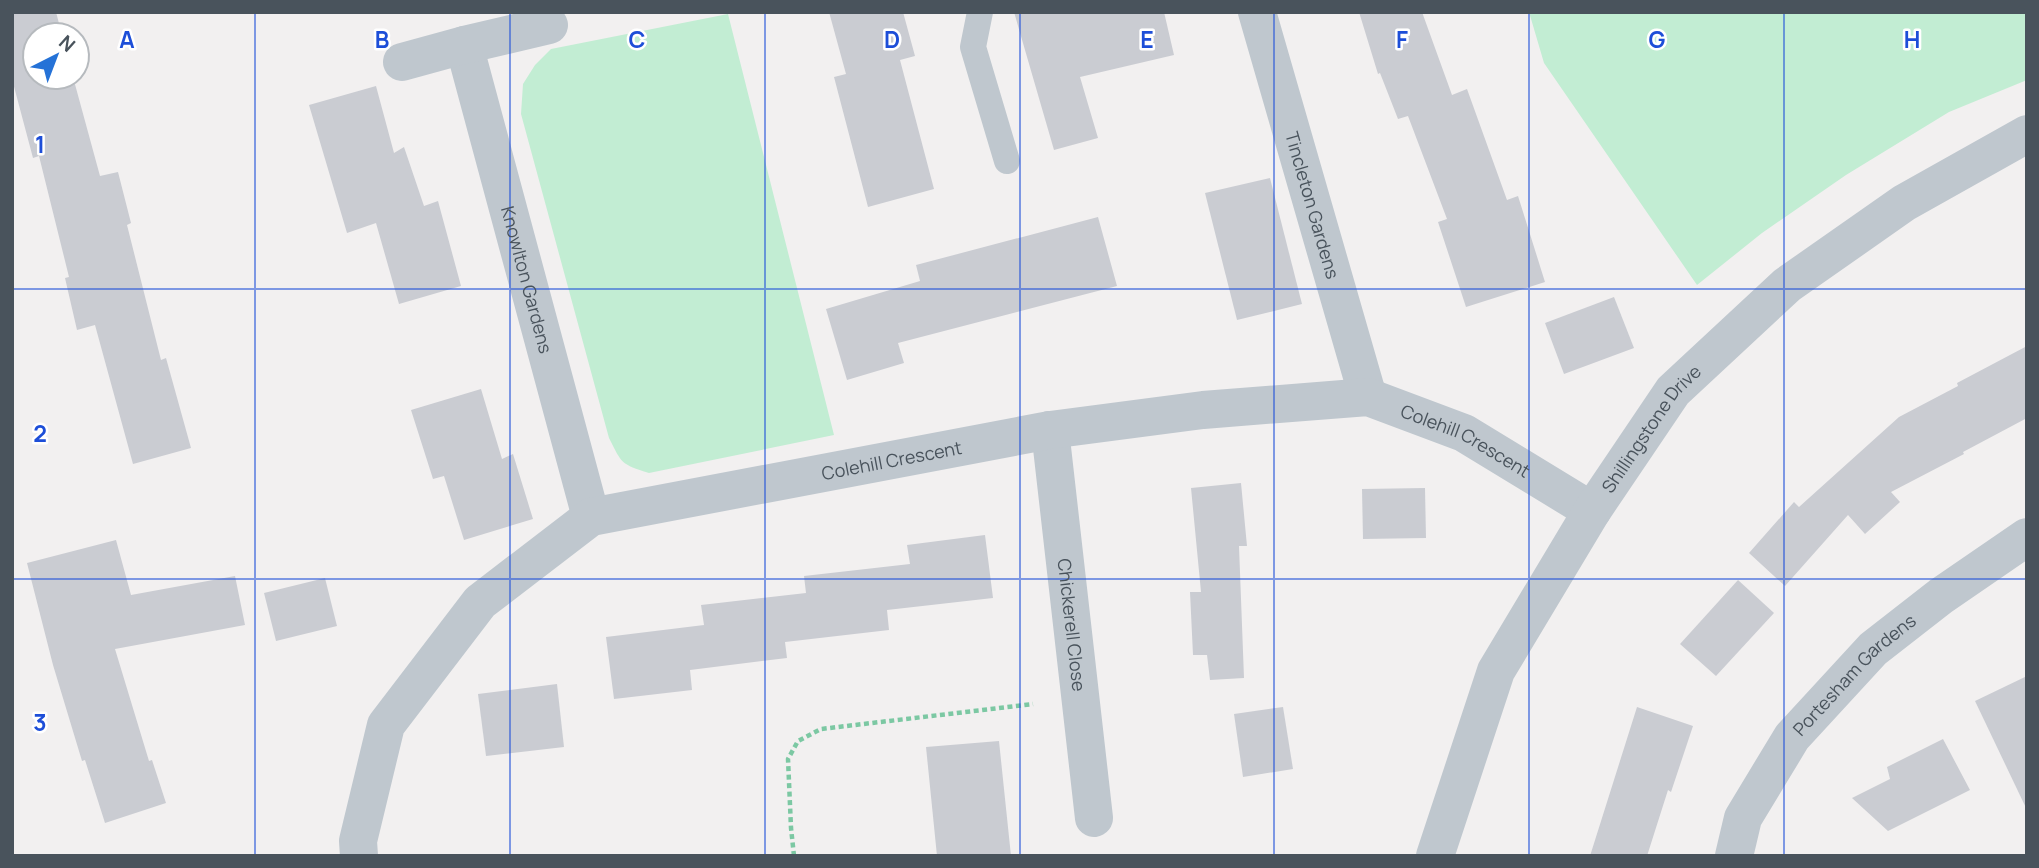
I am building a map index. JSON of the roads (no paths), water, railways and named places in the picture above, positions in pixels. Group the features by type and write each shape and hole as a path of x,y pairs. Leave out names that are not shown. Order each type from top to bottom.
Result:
{"street":[{"name":"Tincleton Gardens","path":"1257,12 1368,397"},
{"path":"402,62 550,25"},
{"name":"Knowlton Gardens","path":"464,45 591,517"},
{"name":"Shillingstone Drive","path":"1435,856 1496,671 1592,511 1673,391 1787,285 1904,203 2027,134"},
{"name":"Colehill Crescent","path":"359,856 358,841 386,725 480,602 591,517 1050,430 1203,410 1368,397 1464,433 1592,511"},
{"name":"Chickerell Close","path":"1050,430 1094,818"},
{"name":"Portesham Gardens","path":"1734,856 1743,818 1792,737 1837,688 1873,649 1941,596 2027,537"}],"lane":[{"path":"980,12 973,47 1007,161"}]}
